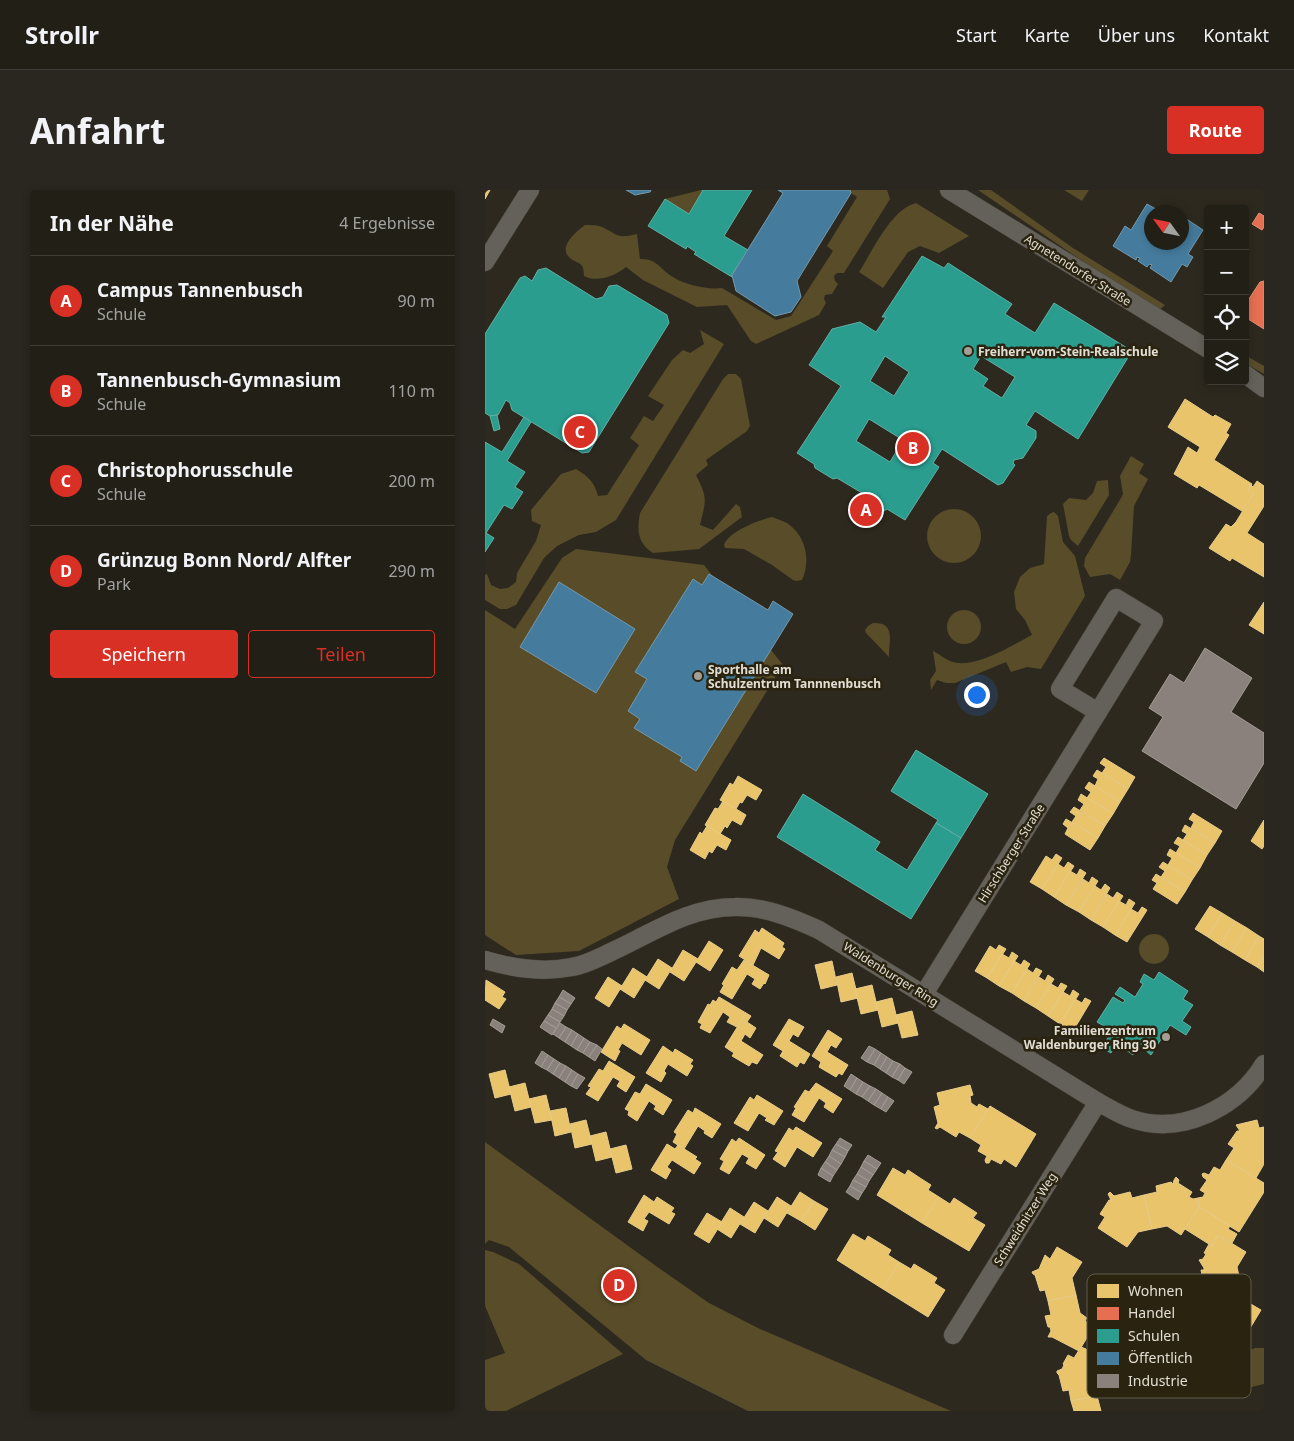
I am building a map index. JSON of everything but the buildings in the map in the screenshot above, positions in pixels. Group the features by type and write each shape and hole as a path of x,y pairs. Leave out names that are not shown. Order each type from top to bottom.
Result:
{"street":[{"path":"485,262 530,190"},
{"name":"Agnetendorfer Straße","path":"949,190 1204,347"},
{"path":"1249,375 1264,381"},
{"path":"1249,376 1264,388"},
{"name":"Hirschberger Straße","path":"924,994 1098,712 1154,621 1116,598 1060,689 1098,712"},
{"name":"Waldenburger Ring","path":"485,960 531,969 548,970 572,967 593,961 672,921 694,912 735,907 759,909 800,921 819,930 1097,1102 1132,1119 1153,1124 1175,1123 1196,1119 1217,1110 1239,1094 1247,1087 1264,1064"},
{"name":"Schweidnitzer Weg","path":"953,1335 1097,1102"}],"shaded area":[{"path":"703,190 689,214 665,199"},
{"path":"850,190 887,190 890,199 844,273 837,273 834,276 838,284 832,294 825,295 826,303 819,315 756,344 751,341 727,305 697,307 643,280 626,267 606,278 589,278 584,276 582,266 567,254 567,244 577,231 585,225 600,226 621,236 637,234 640,259 655,262 678,280 690,285 704,288 722,288 776,320 791,316 833,251 827,246 857,197"},
{"path":"978,190 991,190 1073,248 1165,305 1159,310 1106,277"},
{"path":"1064,190 1089,190 1082,201"},
{"path":"916,203 969,236 939,253 920,246 908,252 883,288 859,272 890,222 907,207"},
{"path":"700,330 724,344 616,520 596,532 579,535 557,546 544,558 516,605 507,609 500,609 485,600 485,575 487,574 491,585 500,589 508,588 516,582 517,573 536,541 541,525 532,521 531,510 561,474 576,469 590,480 598,496 607,495 639,445 630,438 644,416 653,421 664,405 648,396 672,360 683,350 690,353 704,344"},
{"path":"1249,357 1264,366 1264,374 1249,365"},
{"path":"728,374 736,374 741,379 750,426 747,431 706,460 708,465 696,475 703,489 705,499 700,525 713,530 736,504 740,507 742,517 699,549 653,553 644,545 639,536 640,513 723,379"},
{"path":"1131,456 1144,464 1139,473 1148,479 1134,506 1130,562 1120,580 1110,574 1090,577 1084,566 1085,558 1123,494 1120,476"},
{"path":"1108,480 1109,495 1078,546 1069,536 1063,504 1069,498 1086,500 1093,493 1097,481"},
{"path":"954,509 964,511 973,517 979,526 981,536 979,546 973,555 964,561 954,563 944,561 935,555 929,546 927,536 929,526 935,517 944,511"},
{"path":"1054,512 1058,516 1063,542 1075,556 1085,596 1041,669 1027,667 1011,672 1006,662 955,683 937,680 931,690 930,680 936,671 933,651 950,661 970,663 992,656 1032,635 1025,620 1016,609 1014,592 1020,577 1030,568 1044,564 1047,516"},
{"path":"772,517 787,523 799,535 802,541 805,549 806,564 802,580 793,580 744,549 725,548 724,545 727,540 738,531 752,523"},
{"path":"576,549 704,565 783,665 675,840 667,867 679,899 579,951 516,955 485,935 485,610 515,629 562,558"},
{"path":"964,610 976,615 981,627 976,639 964,644 952,639 947,627 952,615"},
{"path":"873,623 885,626 888,629 890,634 889,657 866,633 865,630"},
{"path":"1154,934 1165,938 1169,949 1165,960 1154,964 1143,960 1139,949 1143,938"},
{"path":"485,1142 709,1303 760,1329 951,1411 748,1411 646,1360 509,1247 489,1240 485,1244"},
{"path":"485,1250 519,1264 623,1354 506,1411 485,1411 485,1360 505,1353 485,1306"},
{"path":"1264,1348 1264,1384 1251,1387 1251,1350"}],"place":[{"name":"Freiherr-vom-Stein-Realschule","path":"968,351"},
{"name":"Christophorusschule","path":"580,432"},
{"name":"Tannenbusch-Gymnasium","path":"913,448"},
{"name":"Campus Tannenbusch","path":"866,510"},
{"name":"Sporthalle am Schulzentrum Tannnenbusch","path":"698,676"},
{"name":"Familienzentrum Waldenburger Ring 30","path":"1166,1037"},
{"name":"Grünzug Bonn Nord/ Alfter","path":"619,1285"}]}
